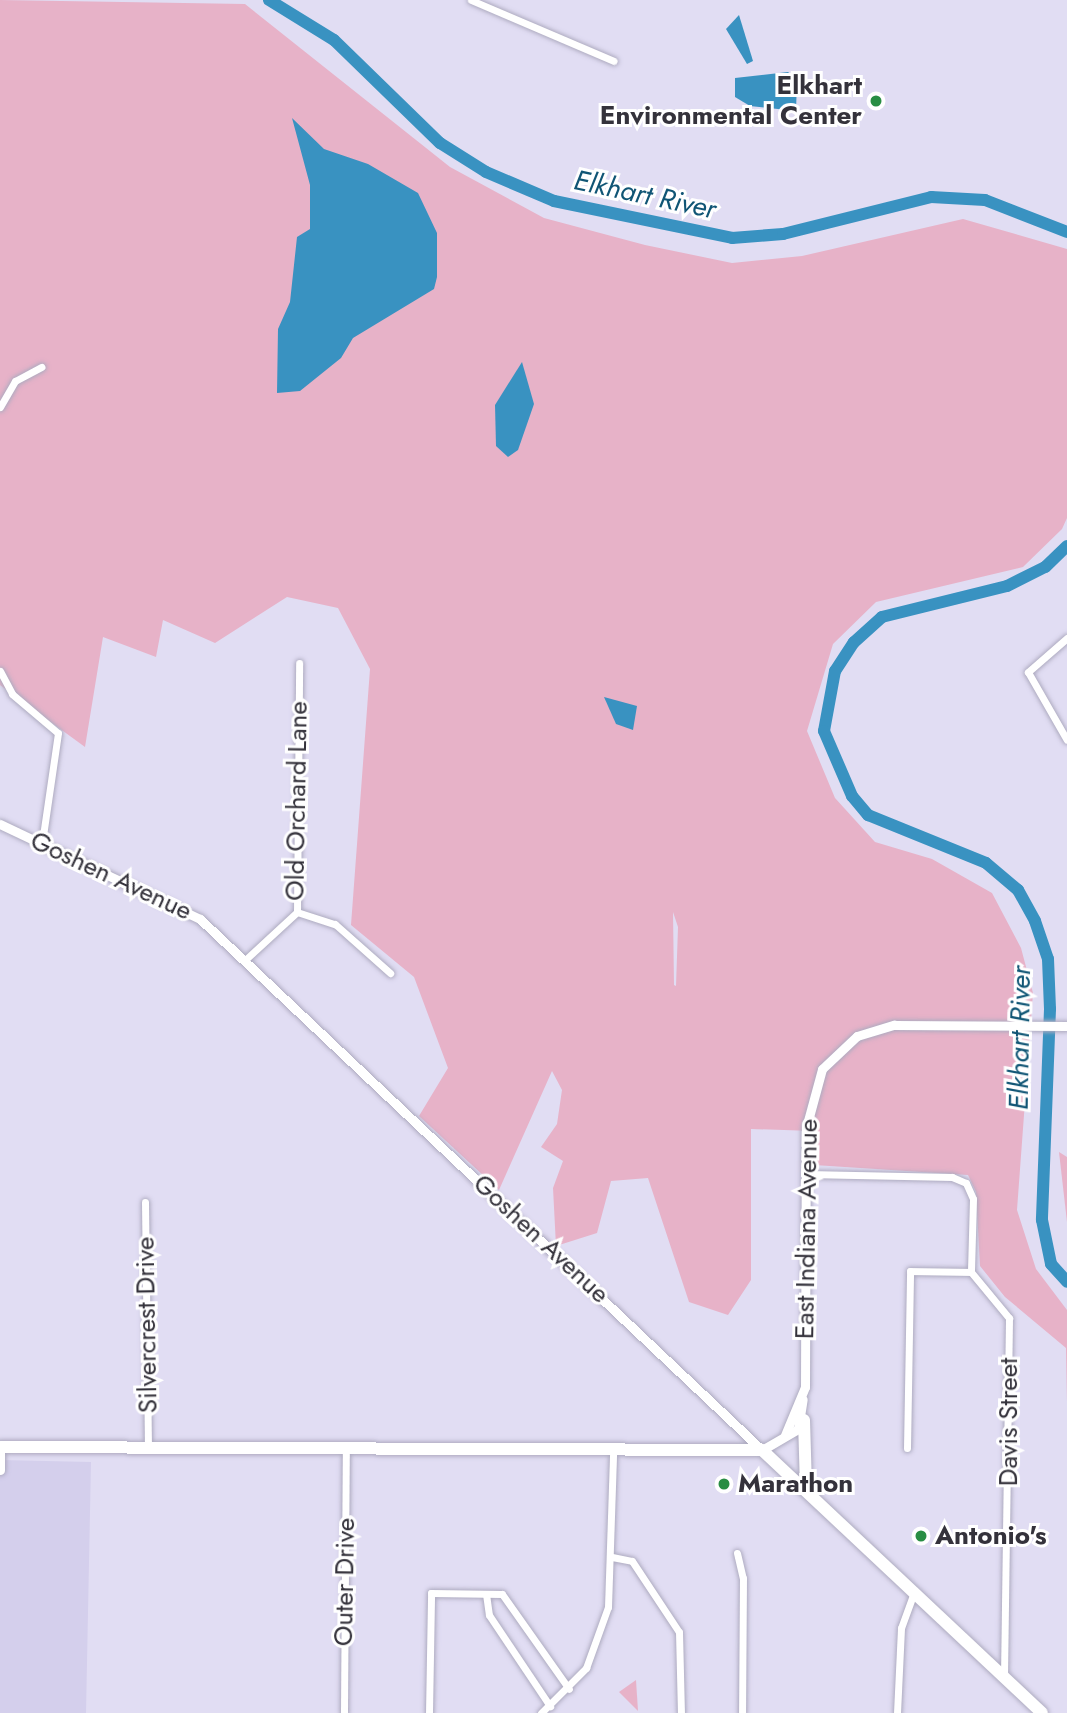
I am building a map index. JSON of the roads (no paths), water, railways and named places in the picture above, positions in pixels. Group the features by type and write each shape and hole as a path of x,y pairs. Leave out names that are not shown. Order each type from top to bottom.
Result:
{"main road":[{"path":"804,1420 806,1489"},
{"path":"0,1447 613,1454 762,1450"},
{"name":"Goshen Avenue","path":"762,1450 1042,1713"}],"street":[{"path":"471,0 614,61"},
{"path":"0,407 15,381 41,367"},
{"path":"1067,638 1028,672 1067,740"},
{"name":"Old Orchard Lane","path":"245,960 297,912 299,663"},
{"path":"0,671 12,694 58,733 42,843"},
{"name":"Goshen Avenue","path":"0,824 179,906 245,960 762,1450"},
{"path":"297,912 335,923 390,973"},
{"name":"East Indiana Avenue","path":"804,1420 807,1174 814,1084 843,1045 894,1025 1067,1026"},
{"path":"807,1174 952,1177 966,1182 973,1199 971,1272 910,1271 907,1448"},
{"name":"Silvercrest Drive","path":"145,1202 148,1449"},
{"name":"Davis Street","path":"971,1272 1009,1318 1004,1677"},
{"name":"East Indiana Avenue","path":"785,1435 803,1399"},
{"path":"762,1450 804,1420"},
{"path":"0,1447 0,1470"},
{"name":"Outer Drive","path":"344,1713 346,1451"},
{"path":"541,1713 569,1689 586,1668 605,1620 612,1557 613,1454"},
{"path":"737,1553 743,1578 742,1713"},
{"path":"612,1557 632,1561 679,1632 681,1713"},
{"path":"429,1713 431,1593 502,1594 569,1689"},
{"path":"897,1713 901,1628 914,1593"},
{"path":"486,1594 489,1615 550,1706"}],"water":[{"path":"739,15 753,61 747,64 726,29"},
{"path":"788,72 797,80 796,111 750,106 735,97 735,78"},
{"path":"292,118 324,149 368,164 418,193 437,233 437,277 434,289 353,338 341,358 300,391 277,393 278,329 290,302 297,237 310,229 310,185"},
{"path":"522,362 534,404 518,450 508,457 496,446 495,405"},
{"path":"604,697 637,706 633,730 616,724"}],"waterway":[{"name":"Elkhart River","path":"269,0 334,40 440,143 486,172 554,201 732,238 783,234 931,197 985,200 1067,232"},
{"name":"Elkhart River","path":"1067,546 1045,567 1007,586 882,617 854,642 835,671 824,731 852,796 868,815 986,863 1018,890 1035,921 1048,959 1050,1009 1042,1220 1051,1264 1067,1282"}],"place":[{"name":"Elkhart Environmental Center","path":"876,101"},
{"name":"Marathon","path":"724,1484"},
{"name":"Antonio's","path":"921,1536"}]}
